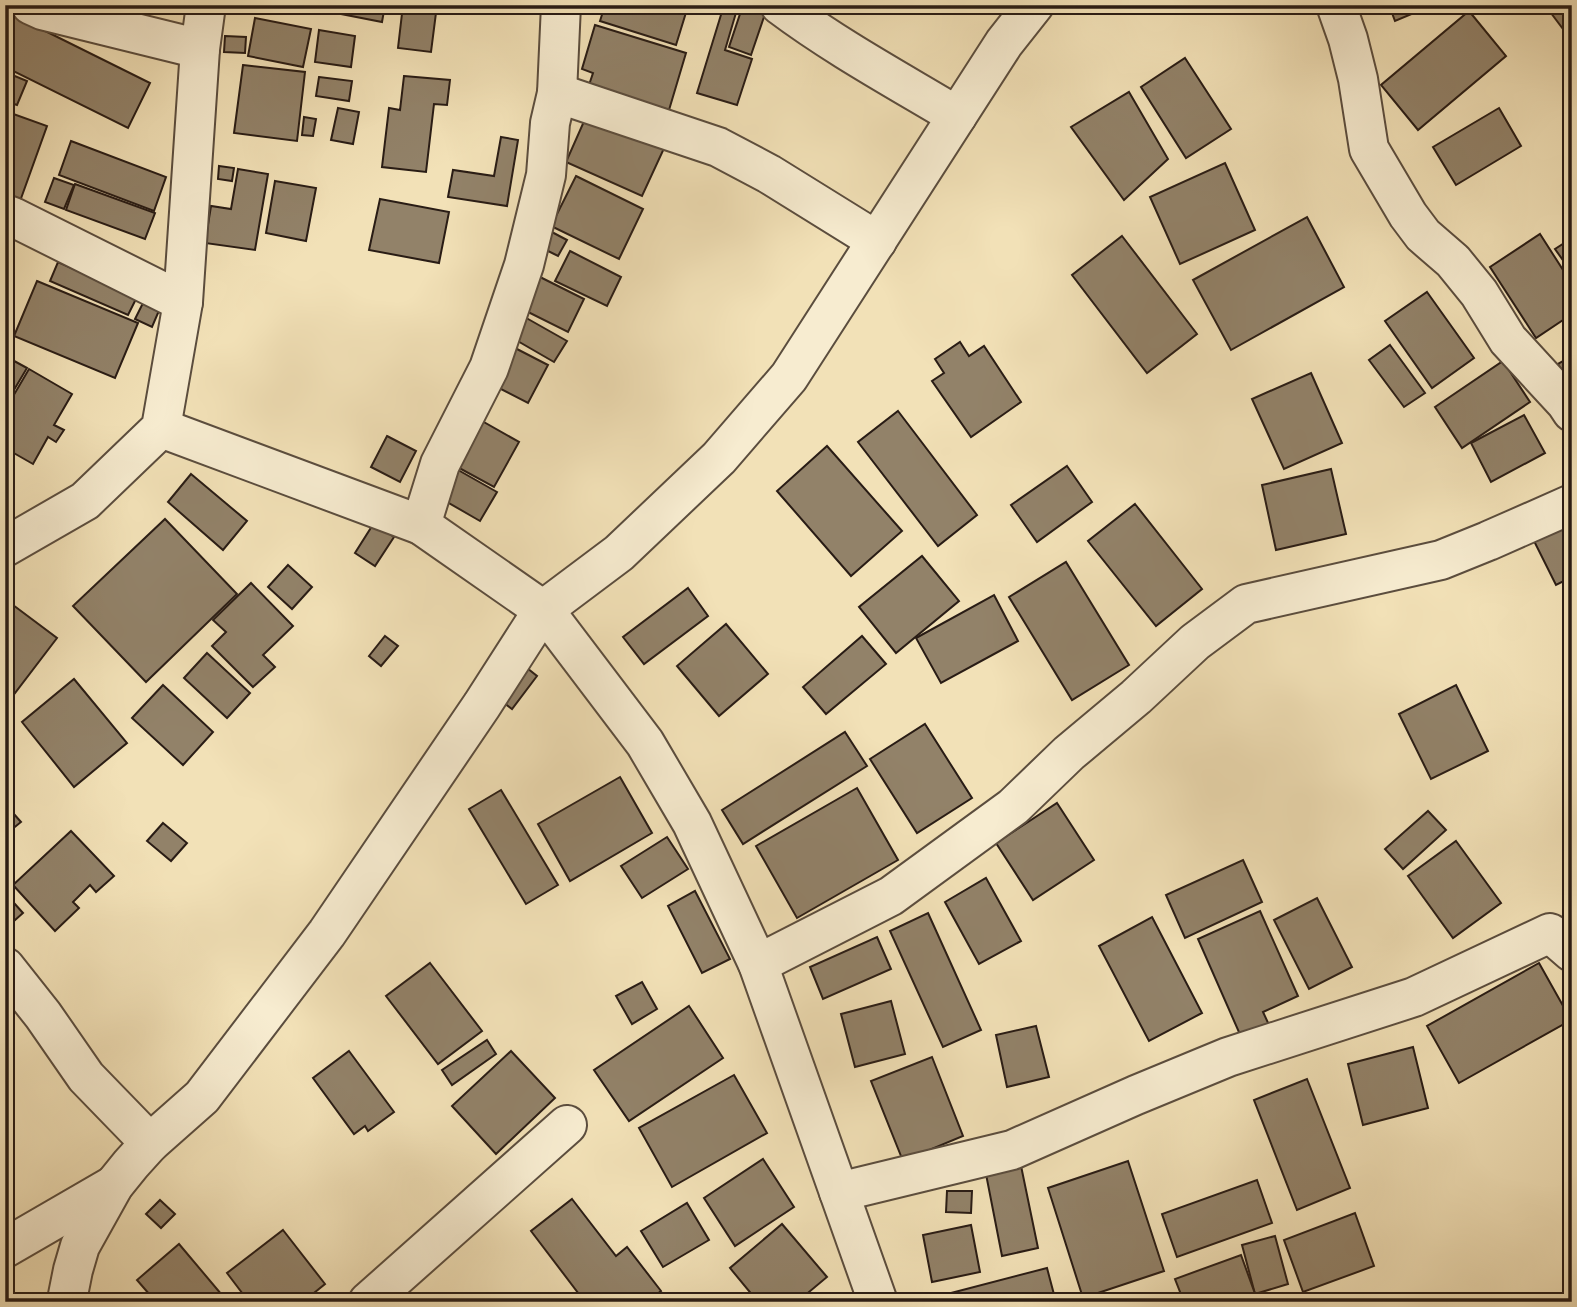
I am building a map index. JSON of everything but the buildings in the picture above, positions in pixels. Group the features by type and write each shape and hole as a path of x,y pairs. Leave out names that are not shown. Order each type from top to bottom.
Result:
{"street":[{"path":"31,5 200,50"},
{"path":"5,547 85,501 161,428 183,302 200,50 206,5"},
{"path":"421,525 440,464 488,368 524,265 546,175 550,123 557,93 561,5"},
{"path":"780,5 807,26 957,116"},
{"path":"70,1302 68,1295 80,1247 114,1185 150,1143 202,1097 327,933 482,705 543,610 619,553 719,458 789,377 1004,43 1034,5"},
{"path":"1336,5 1358,79 1369,149 1423,235 1453,261 1479,293 1508,340 1572,412"},
{"path":"557,93 718,147 769,174 877,241"},
{"path":"5,215 183,302"},
{"path":"161,428 421,525 543,610 645,743 692,824 758,964 878,1302"},
{"path":"758,964 891,896 1013,807 1069,753 1136,697 1195,642 1246,604 1441,559 1572,504"},
{"path":"839,1192 1013,1150 1228,1057 1414,997 1550,933 1572,952"},
{"path":"5,967 43,1015 86,1077 150,1143"},
{"path":"368,1302 567,1125"},
{"path":"5,1248 114,1185"}]}
